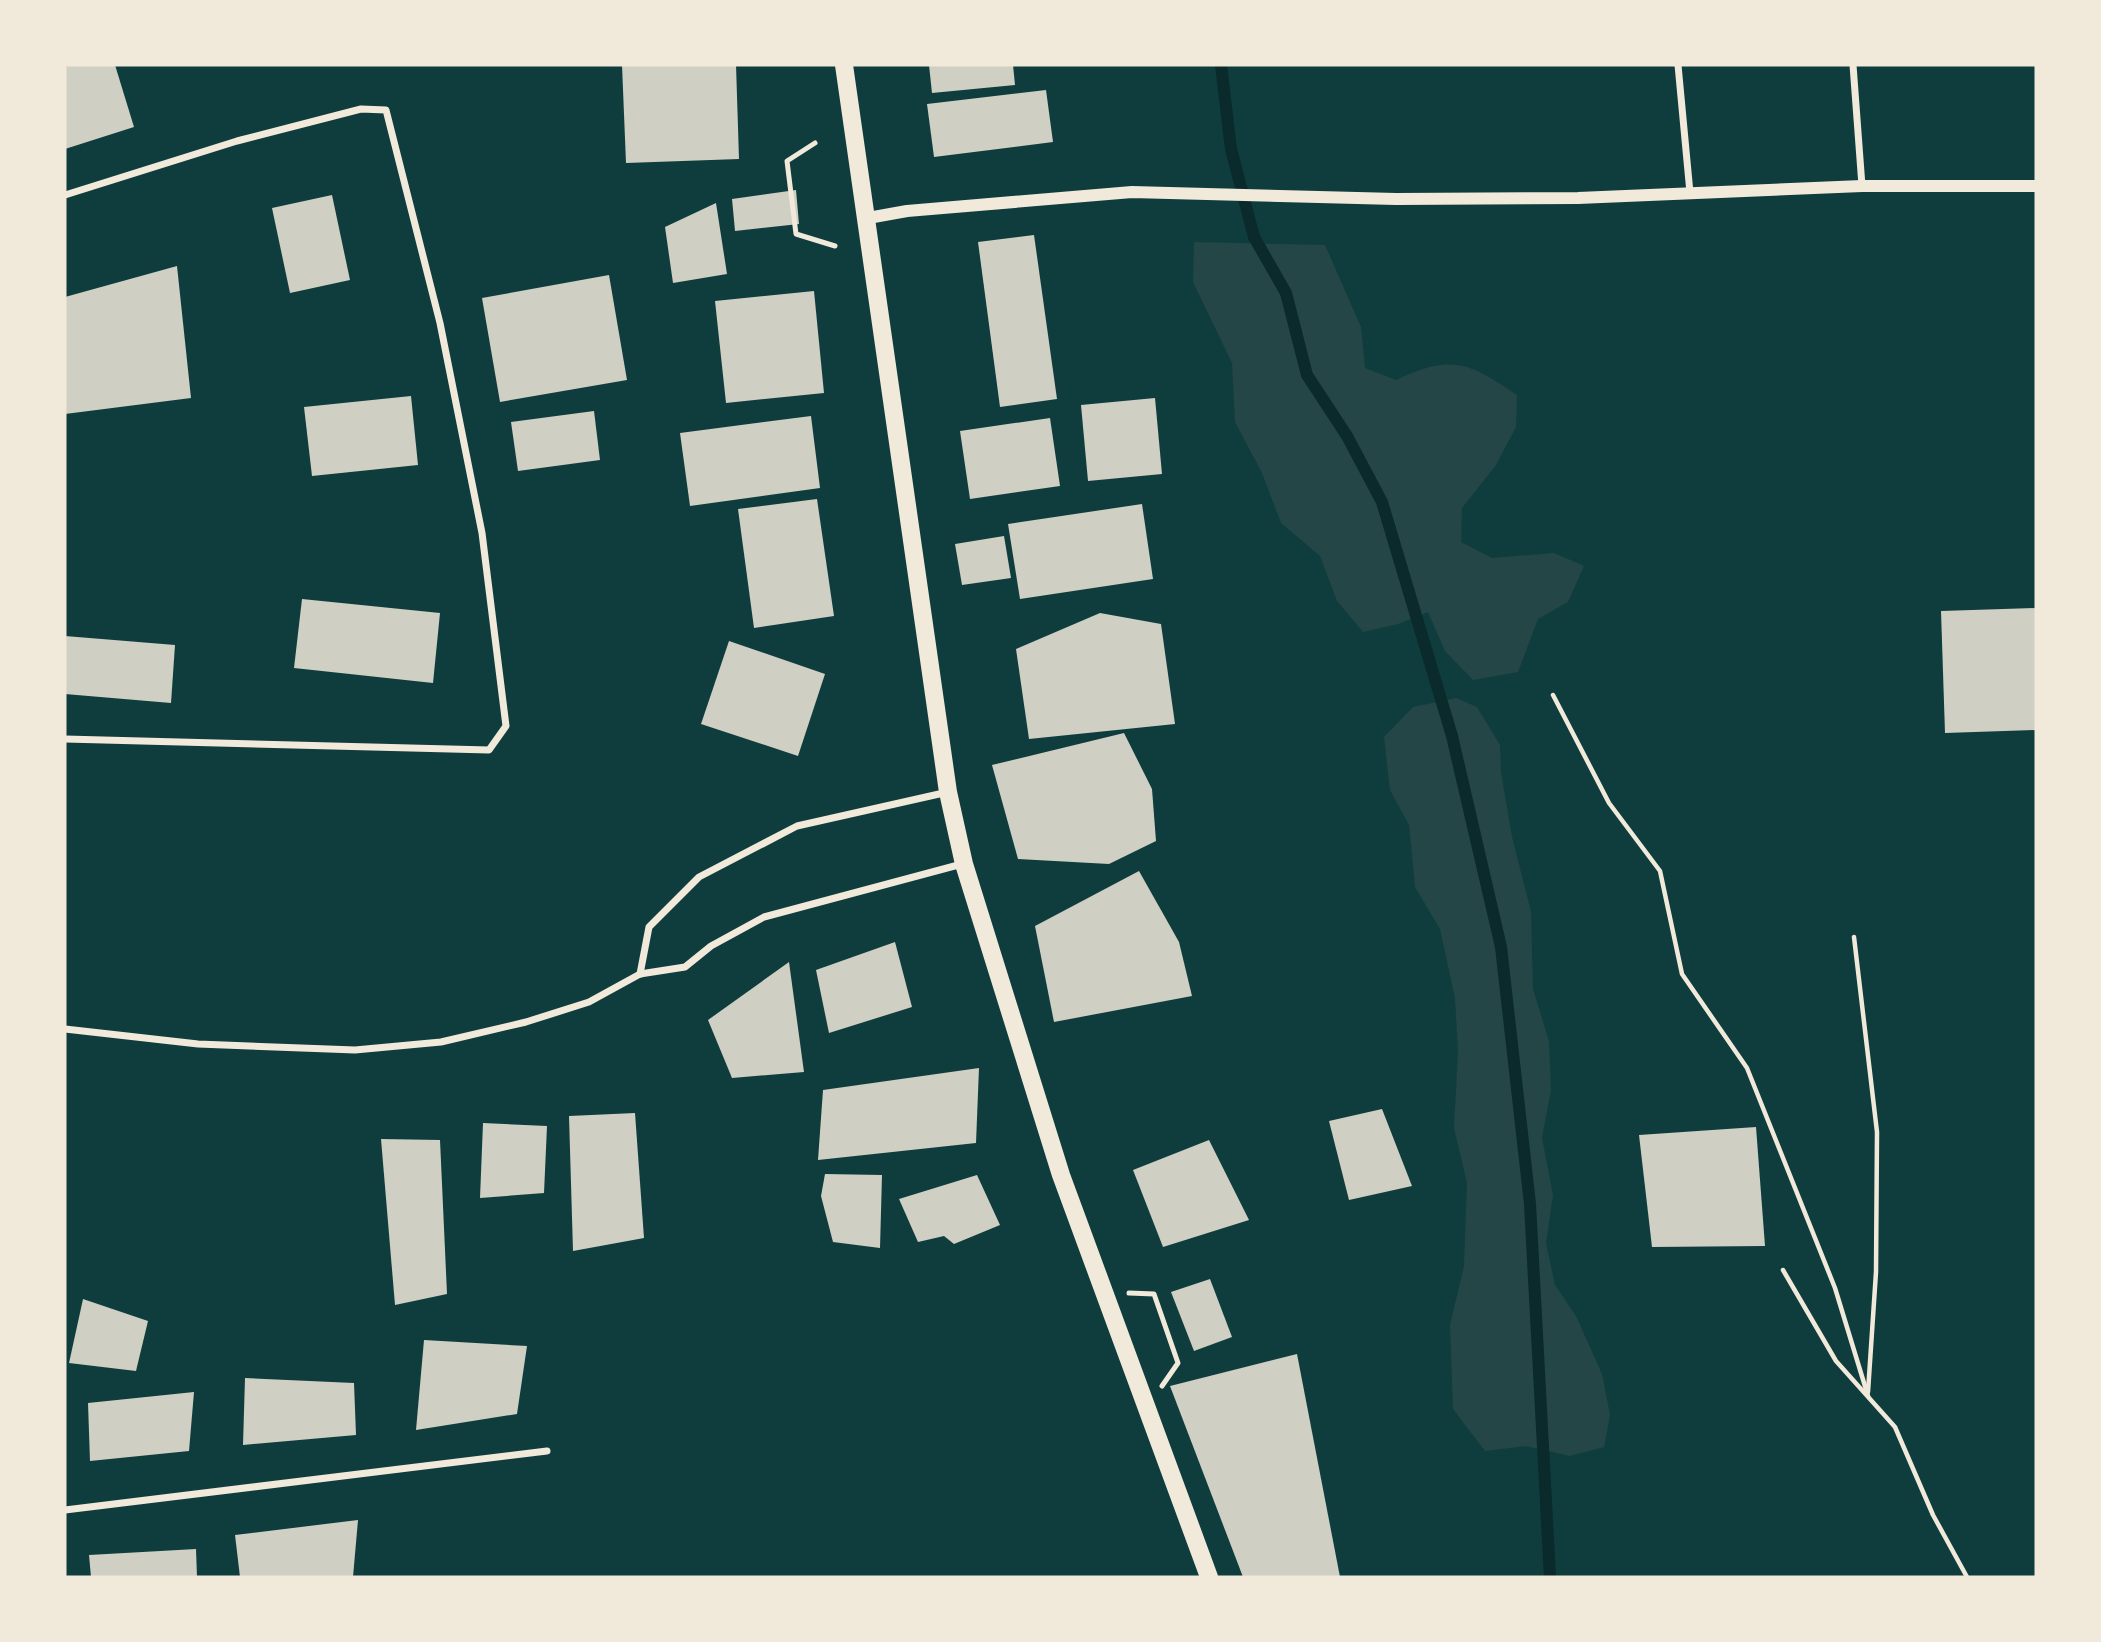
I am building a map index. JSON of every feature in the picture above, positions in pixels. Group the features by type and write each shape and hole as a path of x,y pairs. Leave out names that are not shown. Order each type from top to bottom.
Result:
{"main road":[{"path":"844,65 849,115 868,218 904,496 948,792 964,864 1061,1175 1209,1577"}],"street":[{"path":"1678,65 1690,193"},
{"path":"1853,65 1862,186"},
{"path":"65,195 237,141 361,109 386,110 440,324 477,507 506,726 489,750 65,739"},
{"path":"868,218 906,211 1132,192 1327,197 1565,198 1862,186 2036,186"},
{"path":"640,974 649,928 699,877 797,825 948,792"},
{"path":"65,1029 198,1044 341,1049 441,1042 526,1022 589,1002 640,974 685,967 711,946 764,917 964,864"},
{"path":"65,1510 547,1451"}],"lane":[{"path":"815,143 787,161 796,234 835,246"},
{"path":"1129,1293 1154,1294 1158,1305 1178,1363 1162,1385"}],"path":[{"path":"1553,695 1609,803 1660,871 1682,974 1747,1068 1835,1288 1868,1396"},
{"path":"1854,937 1877,1132 1876,1272 1868,1396"},
{"path":"1783,1270 1836,1361 1895,1427 1933,1515 1967,1577"}],"shaded area":[{"path":"1194,242 1325,245 1361,327 1365,368 1396,380 1432,367 1459,365 1485,375 1517,395 1516,427 1496,465 1462,508 1461,542 1492,558 1554,553 1584,566 1568,602 1538,619 1518,672 1473,680 1445,651 1428,612 1398,624 1363,632 1337,601 1320,556 1281,523 1262,473 1235,422 1232,363 1193,282"},
{"path":"1456,698 1477,707 1500,745 1501,772 1512,837 1531,912 1533,989 1549,1041 1551,1090 1542,1138 1553,1195 1546,1243 1555,1285 1576,1316 1602,1374 1610,1415 1604,1447 1570,1456 1526,1446 1485,1451 1453,1409 1450,1325 1464,1266 1467,1183 1454,1128 1458,1051 1455,998 1440,929 1415,887 1409,825 1390,790 1384,737 1413,707"}],"building":[{"path":"65,65 115,65 134,127 65,149"},
{"path":"622,65 736,65 739,159 626,163"},
{"path":"929,65 1013,65 1015,85 932,93"},
{"path":"1046,90 1053,142 934,157 927,104"},
{"path":"796,190 799,224 735,231 732,199"},
{"path":"332,195 350,280 290,293 272,208"},
{"path":"716,203 727,274 673,283 665,227"},
{"path":"1034,235 1057,399 1000,407 978,242"},
{"path":"177,266 191,398 65,414 65,297"},
{"path":"609,275 627,380 500,402 482,298"},
{"path":"814,291 824,393 726,403 715,301"},
{"path":"411,396 418,465 312,476 304,407"},
{"path":"1155,398 1162,474 1088,481 1081,405"},
{"path":"594,411 600,460 518,471 511,422"},
{"path":"811,416 820,488 690,506 680,433"},
{"path":"1050,418 1060,486 970,499 960,431"},
{"path":"817,499 834,616 754,628 738,509"},
{"path":"1142,504 1153,579 1020,599 1008,524"},
{"path":"1004,536 1011,578 962,585 955,544"},
{"path":"302,599 440,613 433,683 294,668"},
{"path":"2036,608 2036,730 1945,733 1941,611"},
{"path":"1100,613 1161,624 1175,724 1029,739 1016,649"},
{"path":"65,636 175,645 171,703 65,694"},
{"path":"729,641 825,674 798,756 701,724"},
{"path":"1124,733 1152,789 1156,841 1109,864 1018,859 992,765"},
{"path":"1139,871 1179,942 1192,996 1054,1022 1035,926"},
{"path":"895,942 912,1007 829,1033 816,970"},
{"path":"789,962 804,1072 732,1078 708,1020"},
{"path":"979,1068 976,1143 818,1160 823,1090"},
{"path":"1382,1109 1412,1186 1349,1200 1329,1121"},
{"path":"635,1113 644,1238 573,1251 569,1116"},
{"path":"483,1123 547,1126 544,1193 480,1198"},
{"path":"1756,1127 1765,1246 1652,1247 1639,1135"},
{"path":"381,1139 440,1140 447,1294 395,1305"},
{"path":"1209,1140 1249,1220 1163,1247 1133,1170"},
{"path":"825,1174 882,1175 880,1248 833,1242 821,1196"},
{"path":"977,1175 1000,1225 954,1244 944,1236 918,1242 899,1199"},
{"path":"1210,1279 1232,1337 1194,1351 1171,1292"},
{"path":"83,1299 148,1321 136,1371 69,1363"},
{"path":"424,1340 527,1346 517,1414 416,1430"},
{"path":"1297,1354 1340,1577 1243,1577 1170,1386"},
{"path":"245,1378 354,1383 356,1435 243,1445"},
{"path":"194,1392 189,1451 90,1461 88,1403"},
{"path":"358,1520 353,1577 240,1577 235,1535"},
{"path":"196,1549 197,1577 91,1577 89,1555"}],"waterway":[{"path":"1221,65 1231,149 1254,237 1286,293 1307,375 1347,436 1382,502 1452,736 1501,947 1530,1204 1550,1577"}]}
